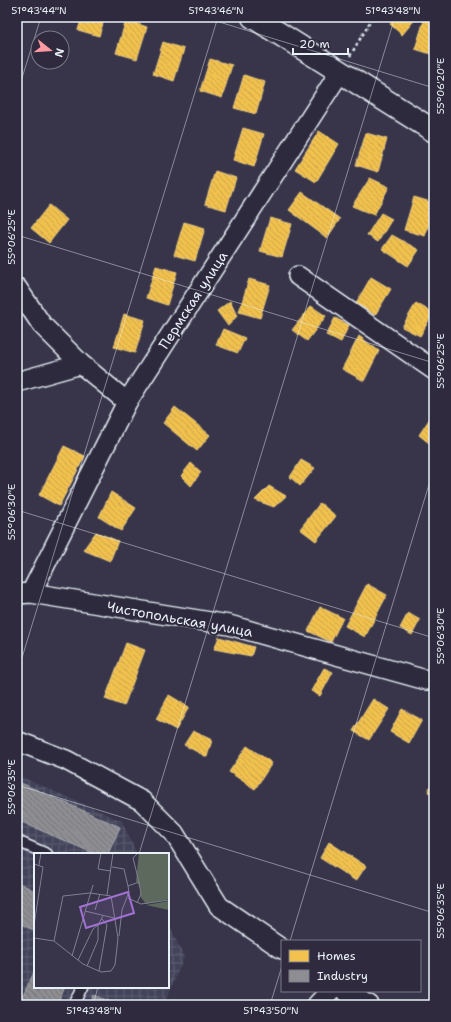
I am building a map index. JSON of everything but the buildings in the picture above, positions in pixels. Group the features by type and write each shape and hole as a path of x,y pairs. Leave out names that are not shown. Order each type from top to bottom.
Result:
{"street":[{"path":"254,17 434,131"},
{"name":"Пермская улица","path":"24,593 127,402 340,72"},
{"path":"298,276 434,370"},
{"path":"17,288 42,325 81,364 127,402"},
{"path":"17,382 81,364"},
{"name":"Чистопольская улица","path":"24,593 229,625 426,680 434,679"},
{"path":"17,741 66,760 142,801 174,833 219,906 281,947"},
{"path":"317,1005 329,992"},
{"path":"347,992 369,1005"}],"lane":[{"path":"17,841 45,853"},
{"path":"74,1005 82,988"}],"path":[{"path":"340,72 373,17"}],"shaded area":[{"path":"17,775 122,821 137,853 34,853 34,988 169,988 169,924 184,957 164,1005 17,1005"}]}
